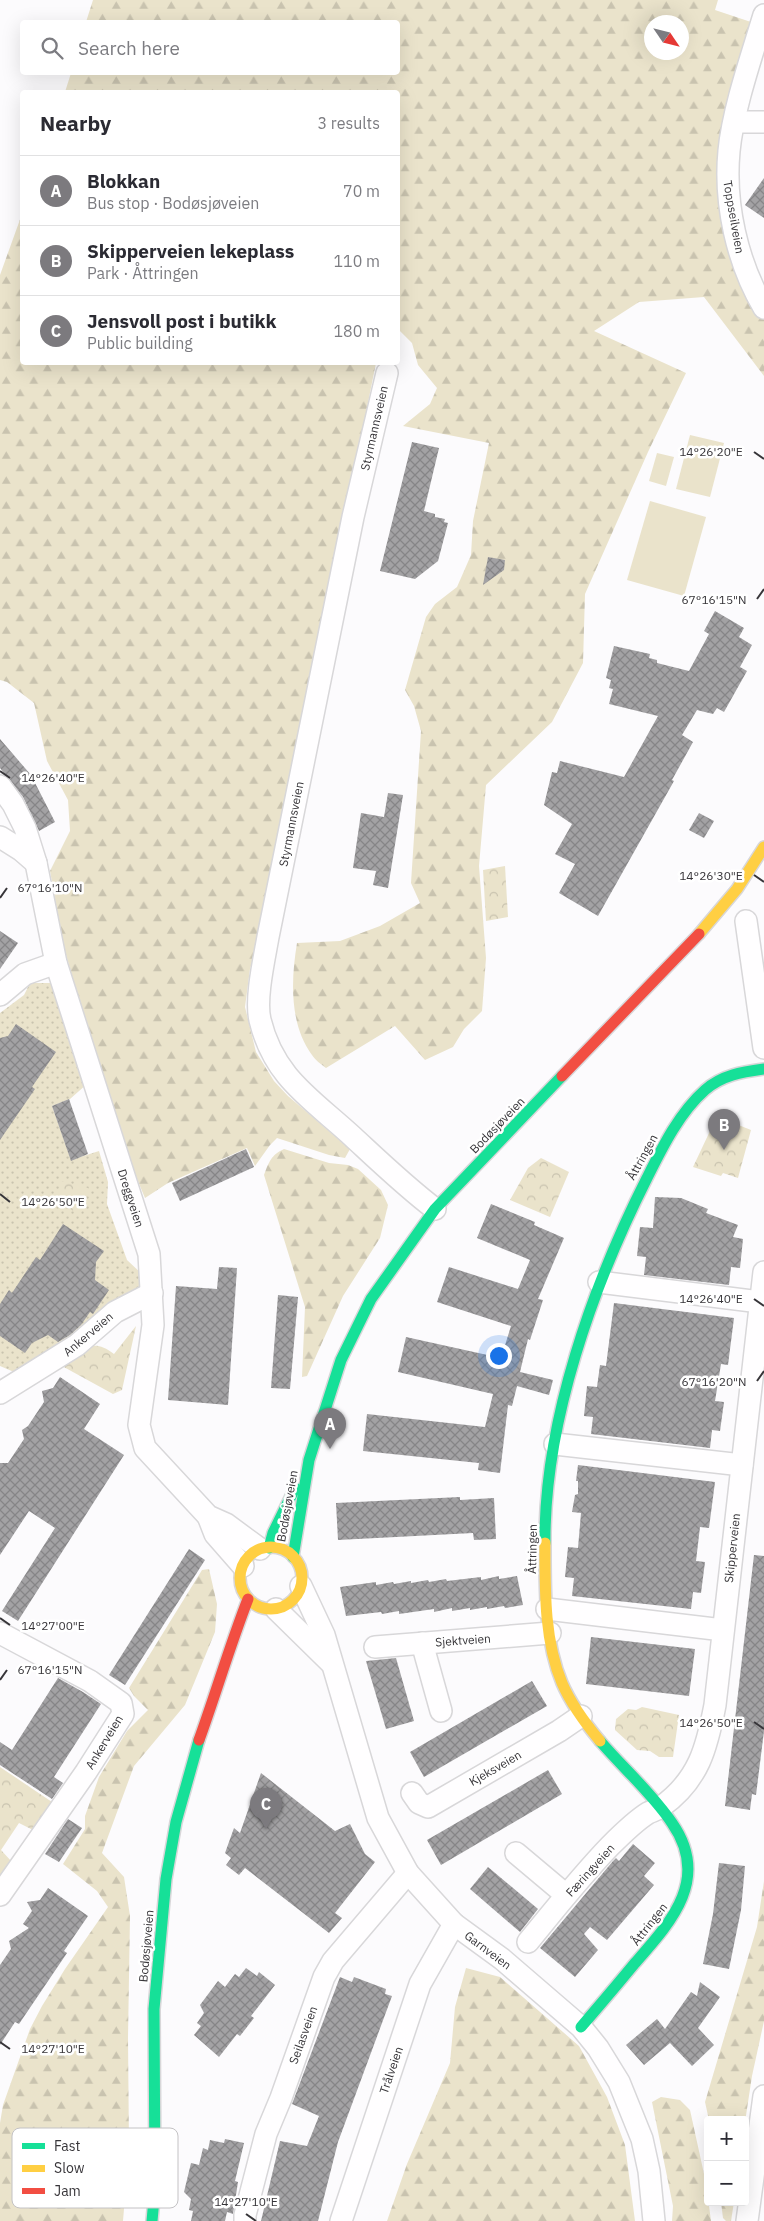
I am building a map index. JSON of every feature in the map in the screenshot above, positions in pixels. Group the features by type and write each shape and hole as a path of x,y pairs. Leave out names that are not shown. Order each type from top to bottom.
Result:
{"street":[{"name":"Toppseilveien","path":"764,15 734,122 727,176 739,252 747,276 764,308"},
{"path":"734,122 764,122"},
{"name":"Styrmannsveien","path":"387,373 353,517 268,937 260,982 259,1018 271,1052 296,1088 354,1137 407,1188 435,1209"},
{"name":"Dreggveien","path":"0,786 13,804 25,828 36,863 56,963 149,1254 153,1324 150,1357 141,1400 139,1425 145,1448 208,1516 215,1534 243,1566"},
{"path":"0,837 21,850 36,863"},
{"name":"Bodøsjøveien","path":"293,1557 309,1460 341,1360 371,1299 435,1209 700,933 737,889 764,847"},
{"path":"746,921 764,1048"},
{"path":"0,995 25,974 56,963"},
{"name":"Åttringen","path":"581,2027 669,1924 684,1897 688,1881 688,1864 686,1851 673,1824 581,1716 563,1686 550,1633 544,1560 546,1501 555,1444 587,1315 614,1245 640,1189 684,1115 713,1083 730,1075 764,1069"},
{"name":"Skipperveien","path":"660,1808 681,1790 696,1770 708,1745 715,1705 764,1272"},
{"path":"599,1282 760,1302"},
{"name":"Ankerveien","path":"1,1389 62,1356 114,1312 152,1293"},
{"path":"555,1444 742,1465"},
{"name":"Bodøsjøveien","path":"265,1548 309,1460"},
{"name":"Dreggveien","path":"208,1516 226,1524 265,1548"},
{"name":"Bodøsjøveien","path":"243,1566 253,1553 265,1548 286,1551 299,1565 302,1576 301,1586"},
{"path":"243,1566 241,1583 248,1599 270,1612 292,1601 301,1586"},
{"name":"Garnveien","path":"301,1586 324,1635 334,1665 378,1818 408,1873 454,1924 502,1959 581,2027 598,2048 619,2082 642,2139 649,2171 654,2221"},
{"name":"Bodøsjøveien","path":"155,2128 154,2009 166,1879 176,1822 193,1755 220,1682 228,1650 248,1599"},
{"path":"547,1609 723,1630"},
{"name":"Garnveien","path":"270,1612 334,1665"},
{"name":"Ankerveien","path":"0,1633 90,1681 121,1703 124,1708 123,1714 86,1772 0,1896"},
{"name":"Sjektveien","path":"375,1647 550,1633"},
{"path":"422,1643 441,1711"},
{"name":"Bodøsjøveien","path":"220,1682 240,1659"},
{"name":"Kjeksveien","path":"412,1793 419,1803 428,1807 559,1731 581,1716"},
{"name":"Færingveien","path":"528,1942 566,1895 611,1845 647,1814 660,1808"},
{"path":"516,1853 566,1895"},
{"name":"Seilasveien","path":"245,2221 266,2134 281,2098 324,1977 333,1961 408,1873"},
{"name":"Trålveien","path":"341,2221 420,1984 454,1924"},
{"path":"747,2221 764,2096"},
{"name":"Bodøsjøveien","path":"152,2221 153,2208"}],"green space":[{"path":"93,0 718,0 715,10 751,22 725,126 751,300 764,319 764,376 704,297 639,302 594,331 686,373 648,452 585,594 583,663 552,722 486,785 479,866 486,958 482,1011 464,1029 453,1047 425,1060 395,1026 326,1068 313,1057 299,1029 293,986 297,943 340,941 380,926 420,903 411,883 421,731 414,706 405,690 426,617 435,604 457,587 471,555 473,521 489,443 403,426 430,404 437,388 418,365 412,343 400,331 400,90 66,90 70,75 400,75 400,20 87,20"},
{"path":"20,220 20,365 376,365 262,929 250,969 245,1007 256,1052 274,1081 288,1096 350,1149 345,1158 329,1155 277,1138 255,1166 247,1148 168,1183 145,1198 124,1148 63,944 50,871 70,831 68,800 47,761 34,703 7,682 0,680 0,275"},
{"path":"690,435 724,443 710,497 676,489"},
{"path":"657,453 674,457 666,486 649,481"},
{"path":"650,501 706,517 684,596 627,580"},
{"path":"505,866 508,917 486,921 483,870"},
{"path":"30,983 53,983 87,1084 70,1099 52,1106 71,1160 99,1151 108,1182 107,1204 127,1260 143,1275 140,1288 85,1328 14,1372 0,1366 0,1013 24,995"},
{"path":"721,1118 751,1130 738,1178 723,1173 721,1176 693,1167 710,1131 714,1133"},
{"path":"284,1149 329,1163 348,1165 358,1169 381,1190 388,1205 380,1238 343,1296 307,1376 302,1377 305,1307 264,1175 271,1159"},
{"path":"541,1158 569,1172 550,1217 510,1200 528,1168"},
{"path":"61,1181 88,1188 81,1213 65,1208 68,1197 58,1194"},
{"path":"136,1326 122,1390 113,1394 62,1366 81,1351 92,1346 99,1346 114,1354"},
{"path":"209,1569 217,1604 215,1632 185,1705 134,1766 102,1853 124,1877 130,1916 129,2128 12,2128 12,2208 124,2208 123,2221 0,2221 0,2123 3,2105 30,2029 42,2006 108,1907 97,1891 63,1864 85,1829 85,1816 99,1777 127,1731 148,1710 129,1688 202,1570"},
{"path":"642,1707 679,1715 673,1757 659,1757 650,1751 637,1750 615,1730 616,1719 628,1709 636,1710"},
{"path":"0,1767 52,1802 33,1830 19,1823 1,1850 12,1862 0,1879"},
{"path":"764,1881 764,2021 752,2076 746,2116 708,2116 705,2102 757,1927"},
{"path":"466,1968 500,1977 579,2046 607,2097 625,2145 635,2221 387,2221 407,2164 450,2063 455,2007"},
{"path":"661,2097 680,2100 690,2110 704,2174 704,2206 709,2206 711,2221 672,2221 673,2206 652,2102"},
{"path":"722,2206 733,2206 731,2221 726,2221 723,2218"}],"building":[{"path":"764,178 764,218 745,205"},
{"path":"412,442 439,448 424,511 435,514 435,517 445,519 444,522 448,523 438,561 415,579 380,571"},
{"path":"488,557 505,560 504,570 483,585"},
{"path":"715,611 744,628 739,637 752,645 740,667 747,671 724,712 717,708 713,714 697,710 682,735 693,742 672,780 674,781 598,916 559,893 575,864 555,854 572,824 544,805 552,772 557,773 560,761 624,777 658,716 609,704 613,689 609,688 611,680 606,678 614,646 650,654 649,658 657,660 657,663 689,671 709,634 704,631"},
{"path":"0,739 31,775 55,822 39,831 23,797 0,768"},
{"path":"388,793 403,795 388,888 373,885 376,871 353,868 361,813 384,817"},
{"path":"699,813 714,821 704,838 689,830"},
{"path":"0,931 18,943 0,969"},
{"path":"16,1024 56,1052 32,1087 35,1089 0,1140 0,1038 8,1036"},
{"path":"69,1099 88,1154 71,1161 52,1106"},
{"path":"246,1149 254,1167 180,1201 172,1183"},
{"path":"655,1197 681,1198 708,1209 706,1213 738,1225 733,1237 743,1239 740,1268 731,1267 729,1285 644,1275 646,1257 637,1256 640,1227 653,1228"},
{"path":"491,1204 535,1222 534,1225 564,1238 538,1299 543,1300 530,1340 528,1339 520,1372 553,1380 549,1395 517,1386 512,1406 508,1405 500,1473 478,1470 479,1463 363,1451 367,1414 485,1427 493,1394 398,1372 406,1337 501,1358 511,1326 437,1302 449,1267 518,1289 530,1260 477,1238"},
{"path":"63,1224 104,1251 96,1262 95,1280 109,1290 93,1314 90,1312 81,1325 70,1335 58,1342 48,1335 32,1343 25,1353 0,1336 0,1304 9,1290 12,1293 36,1257 40,1260"},
{"path":"219,1267 237,1268 228,1405 168,1400 176,1286 217,1289"},
{"path":"278,1295 298,1297 290,1389 271,1388"},
{"path":"614,1303 734,1318 728,1365 721,1364 715,1401 724,1402 720,1431 712,1430 710,1448 591,1434 593,1417 584,1416 587,1386 597,1387 600,1365 606,1366"},
{"path":"60,1377 100,1404 84,1429 124,1455 18,1621 2,1611 55,1528 29,1511 0,1555 0,1463 8,1463 24,1439 22,1430 28,1426 44,1402 42,1391 53,1388"},
{"path":"578,1465 715,1482 709,1528 700,1527 696,1561 705,1562 701,1593 693,1592 691,1609 572,1596 574,1578 565,1577 568,1547 578,1548 581,1513 572,1512 575,1495 578,1494 578,1481 576,1481"},
{"path":"460,1497 460,1500 494,1498 496,1539 474,1540 473,1533 338,1540 336,1503"},
{"path":"189,1549 205,1560 125,1685 109,1675"},
{"path":"754,1555 764,1556 764,1731 756,1795 752,1794 750,1810 725,1806"},
{"path":"499,1576 499,1579 517,1576 523,1605 505,1608 504,1606 452,1611 452,1608 434,1612 434,1609 399,1614 399,1611 346,1616 340,1587 376,1582 376,1585 393,1582 394,1584 446,1579 447,1581 481,1577 481,1580"},
{"path":"591,1637 695,1649 689,1696 586,1684"},
{"path":"396,1658 414,1721 386,1729 366,1661"},
{"path":"58,1678 101,1704 54,1777 63,1783 52,1799 0,1765 0,1742 12,1750"},
{"path":"532,1681 547,1706 424,1777 410,1752"},
{"path":"548,1770 562,1794 441,1865 427,1840"},
{"path":"261,1773 335,1831 350,1824 365,1854 375,1862 335,1913 342,1918 329,1933 245,1868 239,1875 226,1865 231,1858 225,1853 234,1828 240,1833"},
{"path":"68,1819 82,1828 59,1862 45,1854"},
{"path":"633,1844 655,1863 644,1876 654,1885 607,1940 590,1927 584,1934 598,1950 575,1977 540,1948 613,1861 616,1858 619,1861"},
{"path":"719,1863 745,1866 741,1910 729,1969 703,1964 713,1914"},
{"path":"488,1867 538,1909 520,1932 470,1889"},
{"path":"48,1888 88,1916 64,1951 67,1953 19,2024 15,2022 0,2045 0,1965 11,1949 9,1941 29,1928 23,1924 32,1911 27,1902 40,1900"},
{"path":"246,1968 257,1976 259,1972 275,1985 251,2016 254,2018 240,2036 237,2034 219,2057 194,2035 201,2026 197,2023 204,2013 200,2005 218,1981 225,1987 235,1974 239,1977"},
{"path":"340,1977 352,1982 354,1977 386,1989 385,1994 392,1996 338,2142 318,2221 261,2221 280,2141 307,2146 319,2116 292,2104"},
{"path":"700,1982 720,1997 698,2028 714,2045 692,2066 670,2043 644,2065 626,2045 657,2019 665,2029 691,1992 697,1996"},
{"path":"225,2139 244,2143 235,2181 238,2182 233,2214 227,2212 225,2221 191,2221 193,2211 189,2210 191,2199 184,2192 191,2163 199,2165 203,2148 208,2150 210,2140 224,2143"}],"traffic: fast":[{"path":"545,1543 547,1497 553,1450 575,1355 608,1263 627,1219 665,1143 679,1120 696,1099 718,1081 740,1073 764,1069"},
{"path":"293,1557 309,1460 341,1360 371,1299 435,1209 562,1076"},
{"path":"269,1548 273,1533 295,1488"},
{"path":"155,2128 154,2009 166,1879 176,1822 199,1740"},
{"path":"581,2027 661,1932 682,1899 687,1881 688,1863 683,1843 672,1823 646,1791 600,1741"},
{"path":"152,2221 153,2208"}],"traffic: slow":[{"path":"699,934 737,889 764,847"},
{"path":"545,1543 547,1614 556,1667 570,1698 600,1741"},
{"path":"271,1547 283,1550 293,1556 299,1566 302,1578 299,1590 293,1600 283,1606 271,1609 259,1606 249,1600 243,1590 240,1578 243,1566 249,1556 259,1550 271,1547"}],"traffic: jam":[{"path":"562,1076 699,934"},
{"path":"199,1740 248,1599"}],"place":[{"name":"Skipperveien lekeplass","path":"724,1150"},
{"name":"Blokkan","path":"330,1449"},
{"name":"Jensvoll post i butikk","path":"266,1829"}]}
